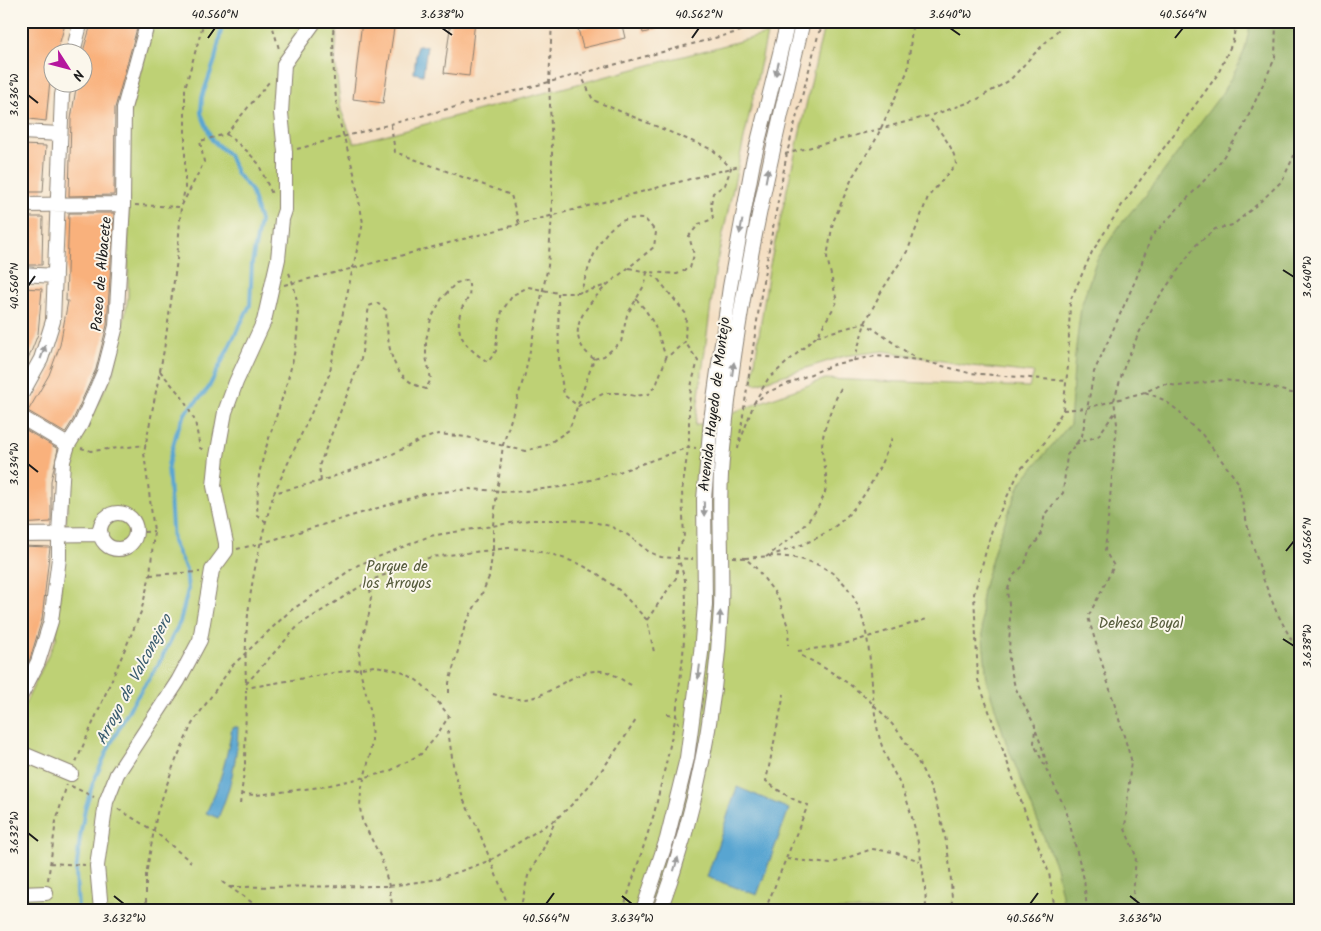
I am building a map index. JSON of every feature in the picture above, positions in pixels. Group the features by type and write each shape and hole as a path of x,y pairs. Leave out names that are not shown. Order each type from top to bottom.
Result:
{"street":[{"path":"76,42 81,21"},
{"name":"Paseo de Albacete","path":"21,695 38,662 51,621 59,558 63,460 68,445 81,424 104,372 116,326 123,204 124,108 148,21"},
{"path":"101,910 97,866 106,802 117,774 165,701 200,640 212,570 226,551 214,486 216,456 225,412 236,382 264,321 279,250 282,219 285,210 285,152 281,113 284,64 315,21"},
{"path":"643,910 667,839 687,758 701,653 705,604 704,499 711,420 730,288 753,162 788,21"},
{"name":"Avenida Hayedo de Montejo","path":"660,910 682,843 703,757 712,708 720,634 719,495 725,424 744,288 770,158 803,21"},
{"path":"21,396 41,359 54,321 62,92"},
{"path":"21,132 60,134"},
{"path":"21,205 123,204"},
{"path":"21,274 55,276"},
{"path":"21,417 68,445"},
{"path":"117,514 123,514 133,521 136,532 132,543 122,549 111,548 100,534 106,518 117,514"},
{"path":"21,534 100,534"},
{"path":"21,753 69,779"},
{"path":"21,894 46,893"}],"path":[{"path":"46,893 56,821 69,779 141,612 150,575 154,531 144,453 160,371 177,260 181,207 185,188 185,88 204,21"},
{"path":"181,207 204,162 200,141 226,134 284,64 271,21"},
{"path":"240,804 245,764 245,654 248,608 259,544 274,493 329,374 363,223 354,172 338,116 334,82 334,21"},
{"path":"449,694 449,682 466,622 489,578 493,550 496,491 503,445 525,374 548,266 552,215 552,149 548,84 552,21"},
{"path":"285,152 548,84 778,21"},
{"path":"834,21 830,22 819,32 787,153 763,281 738,449 754,403 768,379 817,336 837,302 827,257 833,222 853,176 880,129 908,70 912,27 916,21"},
{"path":"770,158 928,116 976,100 1010,80 1067,21"},
{"path":"1054,910 1049,873 978,680 974,594 993,526 1020,470 1045,442 1063,410 1067,380 1070,301 1092,252 1122,205 1218,74 1233,42 1236,21"},
{"path":"1049,775 1042,746 1015,687 1009,662 1010,611 1007,591 1013,576 1025,564 1029,551 1040,537 1045,514 1063,493 1067,456 1082,436 1094,372 1136,279 1151,237 1215,169 1243,128 1275,58 1276,21"},
{"path":"581,75 593,100 713,150 731,168"},
{"path":"854,361 865,323 881,292 908,250 928,197 956,164 955,156 947,141 928,116"},
{"path":"391,125 395,152 510,195 519,224"},
{"path":"226,134 247,151 258,163 272,194"},
{"path":"1132,910 1136,856 1125,829 1131,759 1088,617 1114,566 1105,551 1117,434 1114,400 1125,364 1138,335 1155,304 1181,265 1196,245 1215,229 1233,224 1282,181 1300,143"},
{"path":"272,288 753,162"},
{"path":"629,268 647,272 677,274 690,268 694,255 689,236 699,224 713,219 711,204 714,193 725,185 731,168"},
{"path":"123,204 181,207"},
{"path":"580,293 594,254 608,230 627,219 645,219 656,232 654,247 607,284 589,302 580,318 578,336 583,350 594,358 604,356 621,342 627,315 645,284 647,272"},
{"path":"266,522 257,515 260,471 291,370 299,316 293,282 279,250"},
{"path":"647,272 657,278 686,314 685,342 698,361 689,403 689,447 682,491 684,539 678,548 676,578 648,620"},
{"path":"321,481 319,466 361,359 369,306 377,303 386,310 392,358 400,376 415,386 426,389 431,379 426,357 426,340 431,319 442,298 456,283 468,280 469,295 462,310 459,326 462,340 488,362 496,351 502,311 513,295 528,287 558,293 580,293 607,284"},
{"path":"558,293 559,365 564,395 578,406"},
{"path":"636,299 647,310 656,325 666,358"},
{"path":"817,336 865,323 917,359"},
{"path":"578,406 605,393 635,396 650,394 657,383 666,358 685,342"},
{"path":"754,403 768,392 835,364 876,356 917,359 969,373 1067,380"},
{"path":"274,493 321,481 385,458 420,440 438,434 467,437 525,451 547,445 569,430 594,358"},
{"path":"160,371 182,397 195,421 200,448 216,456"},
{"path":"1063,410 1087,408 1145,392 1163,384 1179,386 1224,380 1262,384 1300,394"},
{"path":"766,557 797,532 814,513 825,494 827,478 822,447 834,402 842,386"},
{"path":"1145,392 1164,400 1180,412 1186,421 1201,433 1238,482 1249,534 1264,581 1276,611 1300,656"},
{"path":"1075,444 1098,436 1116,411"},
{"path":"766,557 805,544 838,524 857,506 870,489 892,438"},
{"path":"68,445 91,451 146,445"},
{"path":"226,551 259,544 424,494 469,489 516,492 569,486 619,472 689,447"},
{"path":"146,910 146,874 157,813 173,767 192,724 232,666 290,611 358,565 430,536 529,520 593,522 610,526 628,535 649,552 660,556 704,558"},
{"path":"136,532 154,531"},
{"path":"246,684 298,625 368,581 431,557 509,548 531,550 580,564 598,574 619,590 648,620 654,652"},
{"path":"720,558 785,556 800,559 820,565 836,576 856,598 867,637 875,722 886,759 906,799 915,831 926,888 926,910"},
{"path":"623,910 654,814 676,715 683,656 686,602 685,580 678,557"},
{"path":"745,558 756,568 778,597 789,630 788,645"},
{"path":"150,575 196,573"},
{"path":"368,581 370,596 369,614 359,650 360,670 370,709 372,726 370,756 360,800 360,808 362,820 381,858 390,886 393,910"},
{"path":"798,651 835,646 928,619"},
{"path":"802,656 821,665 844,680 873,704 890,720 909,745 921,766 937,803 950,870 952,910"},
{"path":"241,794 271,794 321,787 388,772 421,754 435,738 449,716 429,690 405,672 374,666 360,670 246,688"},
{"path":"493,694 514,698 532,698 550,692 579,675 602,671 612,674 634,686"},
{"path":"765,910 808,805 777,790 766,781 784,694"},
{"path":"230,887 390,886 432,880 491,860 556,819 601,772 636,720"},
{"path":"1035,729 1034,744 1066,810 1084,879 1087,910"},
{"path":"448,730 454,771 464,801 478,829 510,910"},
{"path":"69,779 154,831 191,862"},
{"path":"520,910 528,876 543,849 556,819"},
{"path":"786,859 830,864 872,850 894,852 920,861"},
{"path":"50,863 97,866"},
{"path":"222,882 263,910"}],"green space":[{"name":"Parque de los Arroyos","path":"154,21 338,21 335,60 341,110 354,143 767,34 716,266 695,426 825,379 1029,387 1034,373 971,366 884,351 844,356 756,384 752,382 769,269 825,21 1300,21 1300,910 21,910 21,712 56,639 72,454 114,371 128,298 129,115"},
{"name":"Dehesa Boyal","path":"1251,21 1300,21 1300,910 1063,910 1056,867 1007,745 987,682 981,603 983,589 996,544 1021,482 1070,424 1081,307 1096,261 1120,225 1156,182 1222,93 1237,68 1245,49"}],"water":[{"path":"417,46 427,46 423,75 414,73"},
{"path":"232,727 238,727 235,762 230,785 218,818 206,813 222,771"},
{"path":"737,787 789,809 757,895 707,877"}],"building":[{"path":"21,21 66,21 60,42 42,42 42,92 49,92 46,121 21,118"},
{"path":"92,21 139,21 115,108 114,195 69,196 71,119 75,92 92,92 92,42 86,42"},
{"path":"362,21 395,21 383,103 353,99"},
{"path":"451,21 475,21 469,76 444,73"},
{"path":"610,21 621,21 625,38 583,48 578,29"},
{"path":"640,21 675,21 675,25 643,33"},
{"path":"21,145 46,146 43,192 21,192"},
{"path":"69,213 114,213 107,325 96,369 73,420 65,433 28,411 49,375 60,345 68,301 66,301"},
{"path":"21,217 43,217 42,265 21,265"},
{"path":"21,288 42,289 38,334 22,375"},
{"path":"21,427 58,449 51,481 51,522 21,524"},
{"path":"21,546 50,547 42,619 30,659 21,675"}],"waterway":[{"name":"Arroyo de Valconejero","path":"78,910 76,873 80,837 85,809 93,783 109,747 131,706 158,665 180,622 188,590 186,570 173,542 168,465 177,431 186,412 208,389 250,305 252,263 260,221 251,190 237,174 229,155 212,140 201,113 202,97 215,60 223,21"}]}
